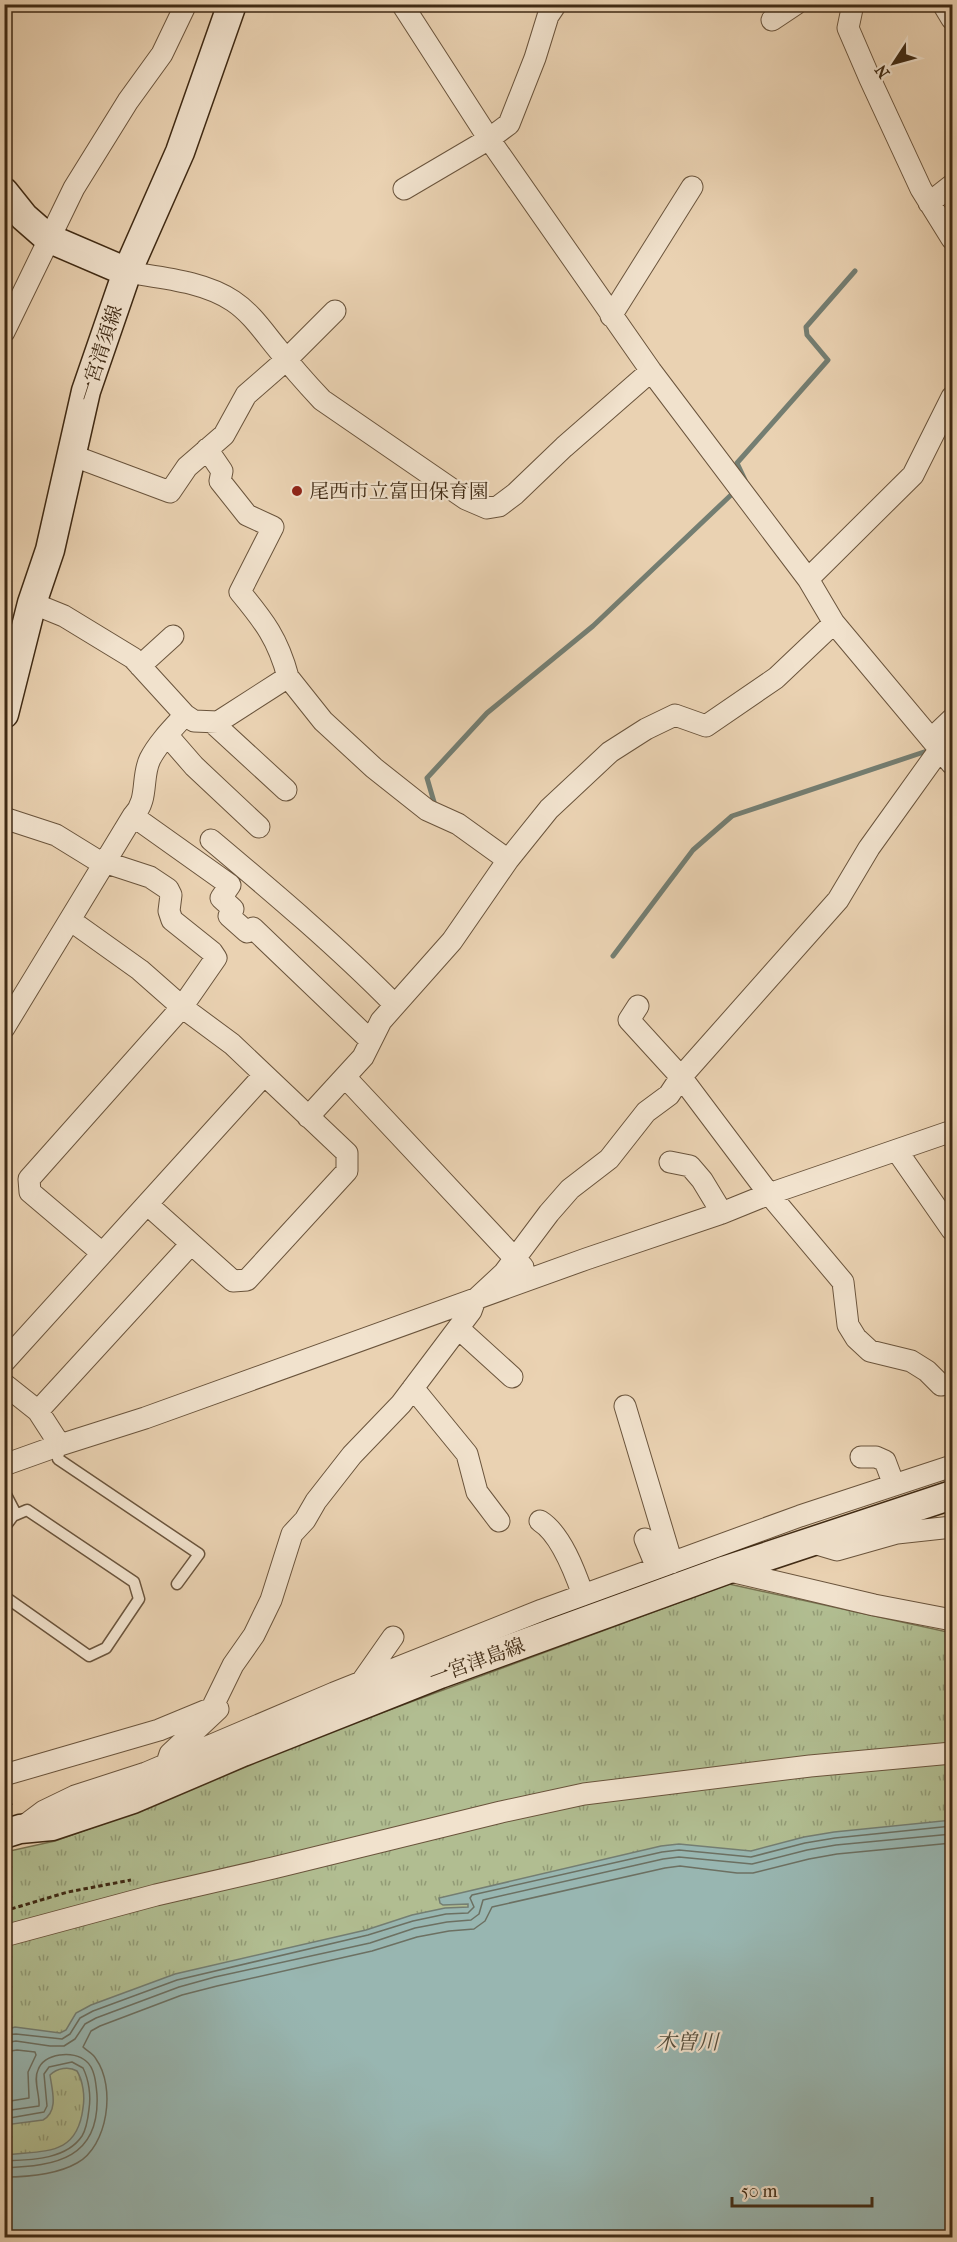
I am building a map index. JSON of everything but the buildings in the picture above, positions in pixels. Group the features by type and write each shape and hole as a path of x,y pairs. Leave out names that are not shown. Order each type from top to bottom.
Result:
{"main road":[{"name":"一宮清須線","path":"4,714 32,603 50,550 86,391 127,272 180,152 232,4"},
{"path":"4,192 24,217 48,238 127,272"},
{"name":"一宮津島線","path":"12,1832 52,1826 133,1799 243,1752 441,1674 726,1570 952,1495"}],"street":[{"path":"4,332 48,238 80,178 128,101 162,54 186,4"},
{"path":"402,4 489,139 611,316 808,579 834,623 941,751"},
{"path":"404,189 489,139 509,124 535,58 548,16 556,4"},
{"path":"772,20 796,4"},
{"path":"853,4 848,28 870,80 929,203 952,239"},
{"path":"943,4 952,19"},
{"path":"929,203 952,185"},
{"path":"611,316 692,187"},
{"path":"127,272 189,284 232,300 250,316 322,400 466,499 486,508 499,506 515,494 564,447 651,371"},
{"path":"71,455 170,492 187,467 224,435 246,395 286,360 335,311"},
{"path":"808,579 913,475 952,398"},
{"path":"207,449 222,471 220,481 247,515 273,527 240,592 273,635 282,654 288,677 323,721 374,768 427,810 458,824 508,860"},
{"path":"32,603 64,616 133,658 185,715 194,721 218,722 288,677"},
{"path":"308,1117 363,1057 381,1022 452,940 508,860 549,809 610,752 646,729 675,715 706,726 776,678 834,623"},
{"path":"140,666 173,636"},
{"path":"4,1028 106,863 132,816 138,810 144,794 149,760 185,715"},
{"path":"211,1710 233,1665 254,1635 271,1600 292,1534 305,1520 316,1501 352,1455 401,1404 471,1311 475,1300 504,1273 549,1213 570,1189 609,1159 646,1112 669,1095 681,1077 838,900 869,848 941,751 952,719"},
{"path":"212,722 286,790"},
{"path":"167,735 194,766 259,826"},
{"path":"132,816 230,885 221,898 234,909 229,916 247,932 253,928 371,1041"},
{"path":"4,818 56,835 106,863 150,877 168,889 171,896 172,920 213,952 216,958 182,1007 29,1179 30,1192 102,1254"},
{"path":"211,840 295,911 395,1005"},
{"path":"70,920 140,970 182,1007 232,1044 347,1153 347,1172 247,1280 233,1281 148,1205"},
{"path":"639,1006 629,1020 681,1077 769,1194 843,1282 848,1325 856,1338 870,1351 911,1360 941,1385"},
{"path":"4,1362 264,1075"},
{"path":"345,1077 534,1278"},
{"path":"4,1465 145,1418 722,1213 769,1194 952,1131"},
{"path":"897,1151 952,1230"},
{"path":"670,1162 690,1166 702,1180 722,1213"},
{"path":"38,1411 191,1244"},
{"path":"458,1328 512,1377"},
{"path":"4,1384 38,1411 60,1445"},
{"path":"413,1388 467,1454 477,1492 499,1521"},
{"path":"625,1406 664,1565"},
{"path":"861,1457 876,1457 885,1461 894,1485"},
{"path":"12,1832 44,1811 65,1801 166,1764 583,1595 800,1516 952,1466"},
{"path":"540,1521 548,1526 573,1566 583,1595"},
{"path":"810,1542 837,1550 897,1533 952,1527"},
{"path":"645,1539 664,1565"},
{"path":"726,1570 874,1605 952,1620"},
{"path":"360,1684 393,1637"},
{"path":"4,1774 159,1730 218,1709 170,1754 166,1764"},
{"path":"4,1936 156,1895 584,1794 810,1766 952,1753"}],"lane":[{"path":"60,1445 58,1460 199,1554 177,1584"},
{"path":"4,1491 16,1514"},
{"path":"4,1528 13,1516 27,1510 134,1582 139,1599 106,1648 88,1656 4,1596"}],"path":[{"path":"4,1911 68,1893"}],"green space":[{"path":"729,1584 952,1633 952,1848 74,2037 5,2039 5,1852 55,1841 137,1812 244,1764"},
{"path":"61,2046 99,2096 68,2149 5,2163 4,2123 46,2075"}],"water":[{"name":"木曽川","path":"952,1820 952,2237 5,2237 5,2155 45,2151 66,2143 80,2124 84,2099 77,2071 67,2068 60,2069 50,2075 53,2106 48,2116 43,2120 5,2125 5,2030 15,2027 60,2033 66,2030 76,2013 91,2005 175,1974 366,1930 412,1915 445,1908 468,1907 468,1904 443,1905 439,1898 661,1846 679,1844 751,1851 804,1837 834,1832"}],"waterway":[{"path":"745,480 737,463 828,360 807,335 806,327 855,271"},
{"path":"434,802 427,778 487,713 593,626 731,495"},
{"path":"613,956 693,850 732,816 927,751"}],"place":[{"name":"尾西市立富田保育園","path":"297,491"}]}
